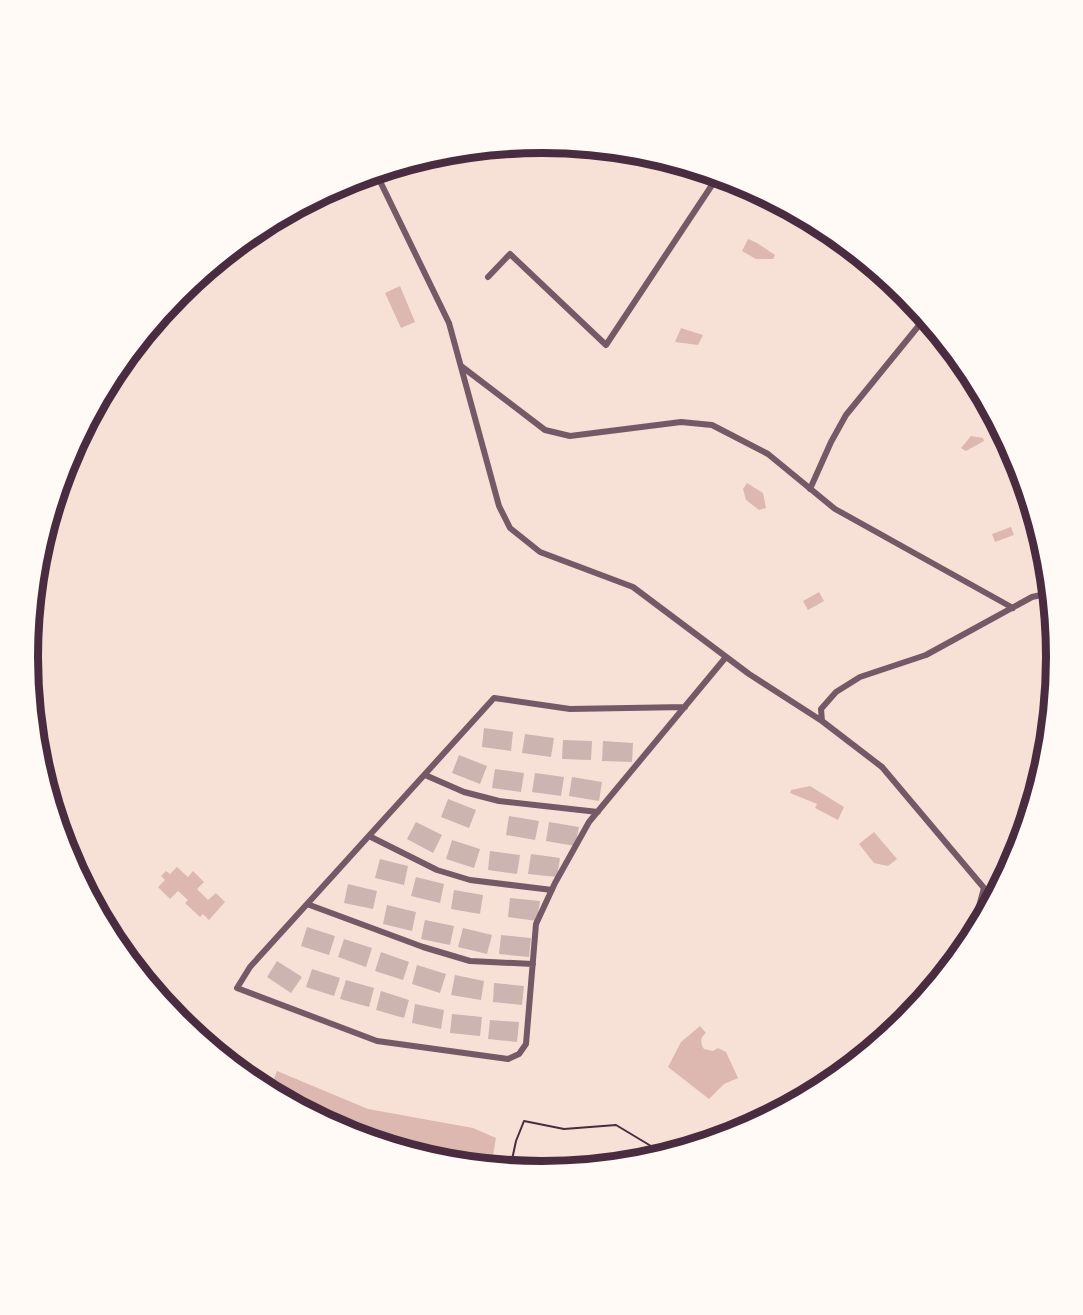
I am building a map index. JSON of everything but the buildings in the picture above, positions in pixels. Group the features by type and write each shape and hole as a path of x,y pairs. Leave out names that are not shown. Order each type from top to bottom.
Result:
{"street":[{"path":"380,180 449,323 499,506 510,528 540,552 633,587 749,674 822,721 882,767 987,892"},
{"path":"488,277 510,254 606,345 713,184"},
{"path":"810,489 831,441 846,416 920,325"},
{"path":"461,366 545,430 570,436 681,422 712,425 768,454 835,509 1013,608"},
{"path":"822,721 820,709 836,692 860,677 926,655 1032,597 1041,595"},
{"path":"685,707 570,709 494,698 250,967 237,988 377,1041 508,1059 519,1054 526,1044 536,924 552,890 589,822 598,812 685,707 726,657"},
{"path":"425,775 464,792 499,801 598,812"},
{"path":"369,836 437,870 459,877 552,890"},
{"path":"978,910 984,888"},
{"path":"307,904 423,947 470,961 533,964"}],"path":[{"path":"512,1160 524,1121 564,1129 616,1125 655,1148"}],"shaded area":[{"path":"748,239 775,255 773,259 756,259 742,251"},
{"path":"400,286 415,322 401,328 385,293"},
{"path":"681,328 703,335 698,345 675,342"},
{"path":"971,436 983,438 984,441 966,451 961,448"},
{"path":"747,483 763,493 766,508 759,510 746,500 743,489"},
{"path":"1011,527 1014,535 995,542 992,534"},
{"path":"819,592 824,601 808,610 803,601"},
{"path":"810,786 844,807 838,820 815,808 817,804 790,793 791,790"},
{"path":"874,832 897,859 888,866 874,863 859,844"},
{"path":"177,867 188,877 193,871 204,882 197,889 208,900 216,893 225,902 209,920 203,914 200,917 185,903 188,900 178,891 170,899 158,887 165,880 161,876 166,871 170,874"},
{"path":"700,1026 706,1033 701,1040 704,1049 713,1051 718,1048 726,1052 738,1078 724,1084 709,1099 668,1067 681,1042"},
{"path":"277,1071 368,1109 473,1128 496,1138 492,1158 443,1152 411,1144 379,1135 319,1110 258,1075 274,1079"}]}
